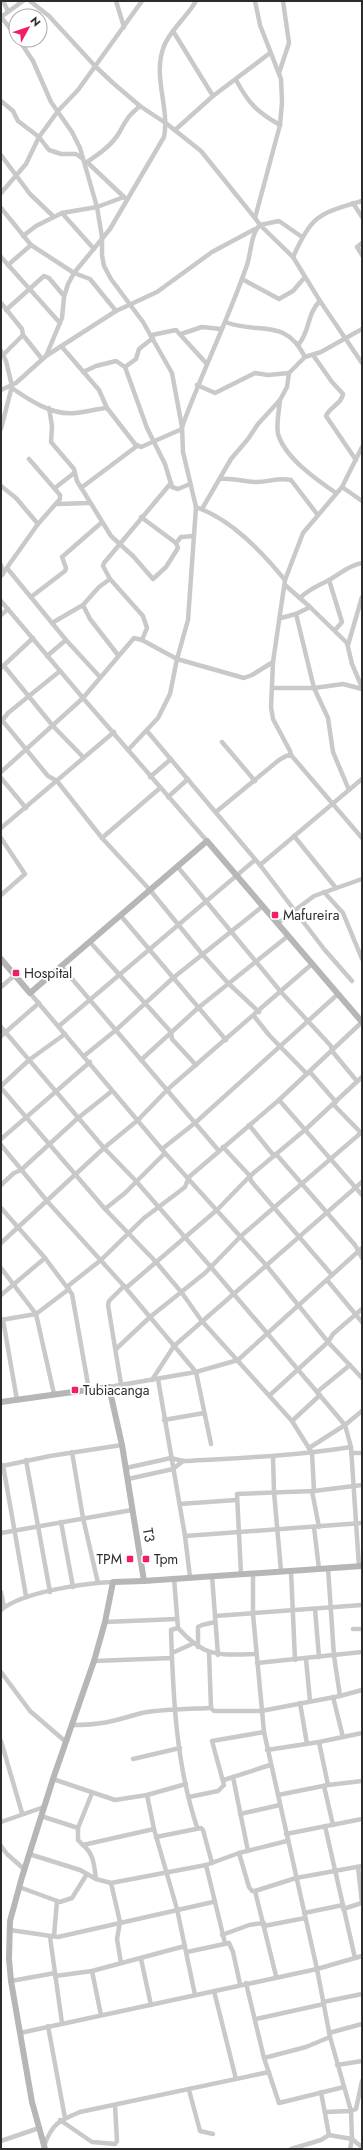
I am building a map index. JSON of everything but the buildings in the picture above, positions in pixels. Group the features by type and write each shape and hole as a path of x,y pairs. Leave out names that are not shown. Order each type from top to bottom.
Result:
{"street":[{"path":"3,1 8,12 1,17 8,26"},
{"path":"13,8 23,1"},
{"path":"30,1 49,16 94,66 140,106 175,130 201,151 260,225 293,257 305,278 362,363"},
{"path":"116,1 124,27"},
{"path":"1,193 30,158 39,137 58,111 78,90 142,1"},
{"path":"44,358 60,323 64,296 74,274 110,228 126,198 158,149 164,137 166,124 159,75 164,46 173,31 189,14 196,1"},
{"path":"255,1 260,25 279,73 282,102 280,125 255,218"},
{"path":"279,73 289,43 283,1"},
{"path":"173,31 213,96"},
{"path":"24,48 33,61 44,88 72,132 85,161 97,207 102,237 102,255 104,266 152,336 172,373 182,428 183,452 196,507 188,620 176,659 170,694 158,718 128,750"},
{"path":"175,130 213,96 270,53"},
{"path":"275,60 284,60"},
{"path":"236,80 249,103 266,117 280,125"},
{"path":"1,102 12,111 18,121 39,137 54,153 76,154 126,198"},
{"path":"85,161 109,145 119,133 126,119 140,106"},
{"path":"1,156 37,202 53,216"},
{"path":"23,236 53,216 62,212 97,207 126,198"},
{"path":"293,257 302,237 319,215 362,201"},
{"path":"353,204 362,217"},
{"path":"1,208 31,245 74,274 90,279 116,311"},
{"path":"62,212 94,249"},
{"path":"1,390 12,387 44,358 116,311 132,306 157,292 212,252 256,229 260,225 279,221 302,237"},
{"path":"81,488 136,446 141,447 182,428 206,363 242,279 256,229"},
{"path":"362,242 357,247 362,255"},
{"path":"8,265 31,245"},
{"path":"1,257 60,323"},
{"path":"6,310 47,276 64,296"},
{"path":"242,279 278,299 293,291 305,278"},
{"path":"298,344 306,332 311,312 320,301"},
{"path":"1,303 22,329 23,335 44,358"},
{"path":"224,322 236,326 283,332 298,344 305,357"},
{"path":"181,334 202,327 221,329"},
{"path":"202,509 231,459 248,439 258,424 280,400 287,387 289,373 305,357 313,355 362,329"},
{"path":"125,367 136,359 139,349 152,336 169,330 176,330 181,334 206,363"},
{"path":"1,429 12,387 3,352 23,335"},
{"path":"62,346 99,390 107,408 136,446"},
{"path":"313,355 343,394 340,401 327,412 326,416 356,460"},
{"path":"83,372 96,366 116,361 125,367 153,442 165,464 172,487 178,489 190,484"},
{"path":"198,385 215,393 255,373 268,375 289,373"},
{"path":"12,387 30,401 49,408 74,413 107,408"},
{"path":"280,400 278,428 282,443 306,472 336,493"},
{"path":"49,408 52,426 51,442 74,469 74,473 81,488 101,523 119,545 133,556 153,579 166,567 178,548 176,543 141,517"},
{"path":"362,447 342,487 303,533 285,583 281,618 273,662 271,707 273,719 291,755 362,838"},
{"path":"2,575 38,524 57,504 60,495 30,459"},
{"path":"55,488 74,473"},
{"path":"220,479 235,478 255,482 281,478 291,480 318,514"},
{"path":"142,640 147,628 143,616 110,579 103,566 141,517 171,483"},
{"path":"1,486 16,498 38,524"},
{"path":"342,487 362,501"},
{"path":"57,504 89,503"},
{"path":"196,507 202,509 253,543 271,562 285,583 335,630 348,645"},
{"path":"32,597 65,571 66,568 62,557 101,523"},
{"path":"176,543 181,537 194,536"},
{"path":"300,598 314,586 328,580 354,564 362,562"},
{"path":"1,565 2,575"},
{"path":"7,568 66,640 100,677"},
{"path":"52,623 63,615 83,605 99,587 110,579"},
{"path":"328,580 342,623 335,630"},
{"path":"362,597 348,645 352,664 362,689"},
{"path":"1,601 83,698 114,732 150,777 207,840 362,1022 279,1100 189,1177 185,1186 144,1218 101,1260 68,1288 36,1314 2,1320 17,1400"},
{"path":"83,605 90,619 118,655"},
{"path":"281,618 296,614 310,607"},
{"path":"1,615 8,609"},
{"path":"296,614 314,688 328,718 333,752 349,790"},
{"path":"33,638 3,667 53,726 83,757"},
{"path":"1,772 83,698 134,638 142,640 176,659 244,678 252,676 273,662"},
{"path":"47,656 66,640"},
{"path":"60,670 28,696 2,720 48,776 57,781 102,838 150,890 228,983 259,1012"},
{"path":"272,688 314,688 343,684 362,689"},
{"path":"147,731 260,865 324,949 352,981"},
{"path":"1,828 114,732"},
{"path":"222,742 255,781"},
{"path":"216,812 279,760 291,755"},
{"path":"150,777 171,759"},
{"path":"1,778 26,808"},
{"path":"168,797 188,778"},
{"path":"260,865 362,779"},
{"path":"102,838 160,788"},
{"path":"294,836 336,888"},
{"path":"1,838 25,874 1,895"},
{"path":"30,992 121,916 207,840"},
{"path":"59,1026 206,900 238,876 255,860"},
{"path":"177,866 206,900 208,907 281,992 308,1019 331,1046 332,1051 356,1080"},
{"path":"278,923 295,911 304,902 324,892 362,879"},
{"path":"324,892 342,913 362,959"},
{"path":"84,1056 116,1030 173,978 204,955 263,906"},
{"path":"121,916 226,1040"},
{"path":"141,1060 198,1008 288,936"},
{"path":"90,942 118,976 171,1032 172,1039 196,1065"},
{"path":"1,959 164,1151 218,1208 328,1342 361,1375"},
{"path":"1,1243 48,1201 75,1174 138,1120 168,1089 259,1012 312,964"},
{"path":"61,966 141,1060 168,1089 219,1151"},
{"path":"1,987 15,975"},
{"path":"105,1209 136,1181 164,1151 308,1019 338,994"},
{"path":"1,1036 39,1003"},
{"path":"116,1349 150,1317 182,1293 205,1273 210,1266 241,1236 362,1133 309,1073 279,1046 254,1016"},
{"path":"1,1027 104,1148 136,1181 210,1266 232,1294 268,1333 345,1426 351,1446 359,1524 360,1566 98,1583 26,1596 2,1608 1,1592"},
{"path":"65,1034 29,1060 1,1087 27,1116 49,1146 105,1209 156,1262 182,1293 201,1320 292,1421 312,1453 313,1491 319,1569"},
{"path":"1,1139 90,1062"},
{"path":"121,1384 108,1305 109,1301 218,1208 250,1176 306,1129 356,1080 362,1078"},
{"path":"1,1185 14,1173 21,1170 78,1118 112,1091"},
{"path":"279,1100 306,1129 330,1160 362,1195"},
{"path":"249,1125 360,1250 362,1258"},
{"path":"1,1145 48,1201 125,1287 196,1372 211,1444"},
{"path":"223,1147 250,1176 251,1181 298,1238 332,1275"},
{"path":"152,1380 174,1346 201,1320 362,1182"},
{"path":"1,1208 45,1258 68,1288 75,1305 89,1390"},
{"path":"1,1402 158,1379 196,1372 238,1360 360,1250"},
{"path":"1,1295 45,1258"},
{"path":"1,1268 14,1283 36,1314 54,1394"},
{"path":"327,1280 362,1322"},
{"path":"270,1395 328,1342 333,1334 362,1309"},
{"path":"292,1421 318,1394 350,1365"},
{"path":"158,1379 180,1504 190,1577"},
{"name":"T3","path":"109,1387 122,1444 144,1580"},
{"path":"308,1448 345,1426 362,1411"},
{"path":"164,1420 204,1413"},
{"path":"26,1596 2,1466 26,1460 122,1444"},
{"path":"126,1468 171,1458 183,1461 273,1456 312,1453 351,1446"},
{"path":"72,1452 83,1518 98,1583"},
{"path":"351,1453 362,1453"},
{"path":"273,1456 274,1492 281,1571"},
{"path":"26,1460 50,1592"},
{"path":"128,1479 173,1469 183,1461"},
{"path":"241,1574 236,1500 239,1494 313,1491 362,1485"},
{"path":"180,1504 236,1500"},
{"path":"1,1533 132,1510"},
{"path":"61,1522 73,1587"},
{"path":"185,1536 277,1528 359,1524"},
{"path":"328,1568 334,1656 340,1696"},
{"path":"291,1571 294,1611 295,1660"},
{"path":"252,1574 256,1654 261,1710 267,1750 317,1969 329,2035 351,2111 352,2139 350,2149"},
{"path":"212,1576 218,1655"},
{"path":"174,1578 176,1619 178,1628 192,1644 218,1655 256,1654"},
{"path":"45,2147 39,2128 10,1981 10,1921 24,1869 41,1816 94,1661 105,1622 113,1582"},
{"path":"214,1616 362,1605"},
{"path":"315,1609 319,1657"},
{"path":"105,1622 176,1619"},
{"path":"198,1647 198,1628 202,1625 215,1622"},
{"path":"178,1628 171,1630 176,1711 186,1784 197,1827"},
{"path":"353,1629 362,1628"},
{"path":"172,1653 192,1644"},
{"path":"209,1652 211,1708 214,1712 261,1710 340,1696 362,1690"},
{"path":"257,1663 306,1660 362,1652"},
{"path":"94,1661 172,1658"},
{"path":"306,1660 310,1701"},
{"path":"1,1672 30,1711 66,1742"},
{"path":"333,1697 343,1736"},
{"path":"300,1703 307,1744"},
{"path":"72,1725 109,1723 138,1714 211,1708"},
{"path":"189,1797 218,1791 223,1788 224,1780 212,1741 264,1732"},
{"path":"267,1750 319,1742 362,1733"},
{"path":"1,1741 22,1813"},
{"path":"319,1742 333,1825"},
{"path":"133,1759 180,1748"},
{"path":"224,1780 270,1765"},
{"path":"233,1777 248,1851"},
{"path":"53,1779 115,1800 147,1795 186,1784"},
{"path":"278,1795 362,1781"},
{"path":"92,1793 78,1828 78,1840 89,1850 94,1859 96,1879"},
{"path":"147,1795 154,1829 177,1909 195,1995"},
{"path":"240,1814 280,1805"},
{"path":"1,1822 22,1813 44,1807"},
{"path":"41,1816 78,1828"},
{"path":"286,1834 362,1820"},
{"path":"325,1826 355,1958"},
{"path":"156,1836 197,1827 203,1830 212,1862"},
{"path":"83,1845 154,1829"},
{"path":"29,1854 87,1874 96,1879 111,1883 206,1866 212,1862 240,1853 287,1841"},
{"path":"1,1846 7,1854 24,1869"},
{"path":"222,1935 249,1925 264,1925 362,1903 360,1867 296,1878 252,1891 249,1887 240,1853"},
{"path":"206,1866 213,1902 225,1943"},
{"path":"19,1887 60,1902 72,1898 87,1874"},
{"path":"111,1883 120,1922 117,1939 122,1963"},
{"path":"256,1891 276,1976"},
{"path":"57,1901 52,1936 55,1975 62,2023"},
{"path":"10,1930 52,1936 213,1902"},
{"path":"187,1952 204,1950 225,1943 230,1944 240,1984"},
{"path":"10,1981 92,1971 185,1946"},
{"path":"20,2032 101,2016 276,1976 317,1969 362,1956"},
{"path":"141,1959 151,2005"},
{"path":"92,1971 101,2016"},
{"path":"246,1983 256,2019 264,2058 279,2103 344,2087"},
{"path":"214,1991 236,2079"},
{"path":"256,2019 362,1994"},
{"path":"264,2058 306,2047 329,2035 362,2024"},
{"path":"48,2026 65,2118"},
{"path":"337,2065 362,2060"},
{"path":"45,2147 53,2126 60,2120 80,2112 269,2072"},
{"path":"325,2112 355,2110 360,2103 362,2081"},
{"path":"189,2090 200,2131 213,2134"},
{"path":"321,2092 329,2135"},
{"path":"60,2120 92,2142 115,2144 117,2141 115,2105"},
{"path":"1,2141 39,2128"},
{"path":"291,2149 321,2140 329,2135 352,2139 362,2147"}],"place":[{"name":"Mafureira","path":"275,915"},
{"name":"Hospital","path":"16,973"},
{"name":"Tubiacanga","path":"75,1390"},
{"name":"TPM","path":"130,1559"},
{"name":"Tpm","path":"146,1559"}]}
